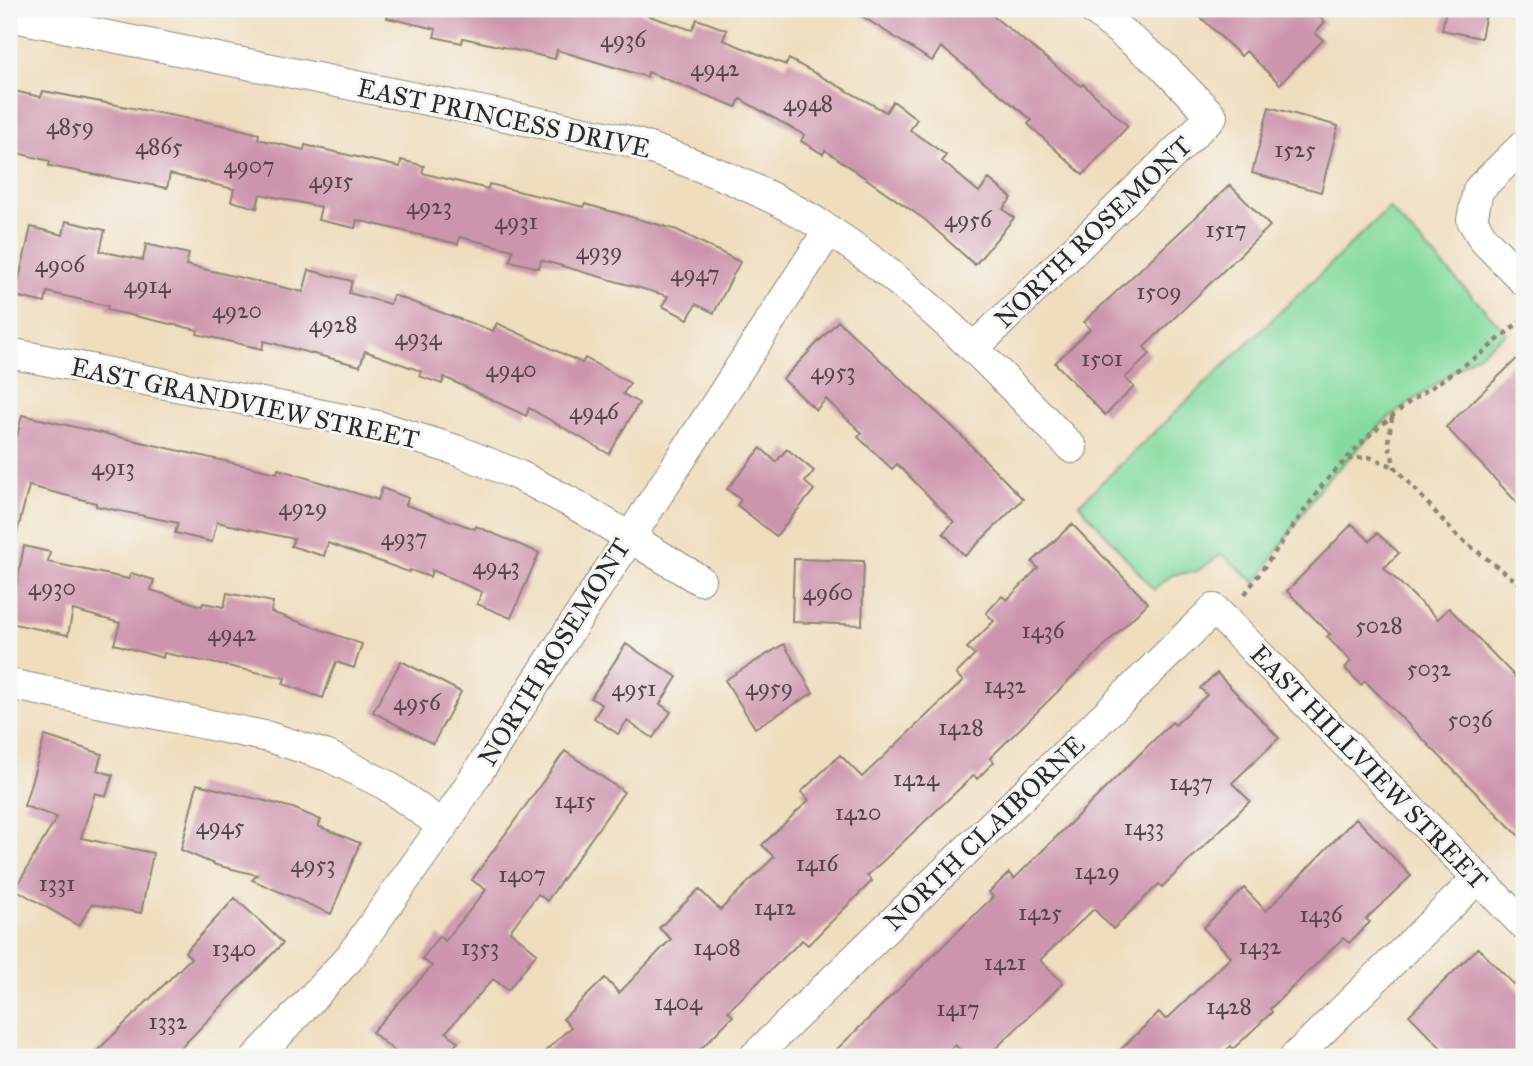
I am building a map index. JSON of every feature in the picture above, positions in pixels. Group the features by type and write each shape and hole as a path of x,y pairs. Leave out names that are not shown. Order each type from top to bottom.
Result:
{"street":[{"name":"NORTH ROSEMONT","path":"974,348 1212,116 1161,64 1093,9"},
{"name":"EAST PRINCESS DRIVE","path":"9,16 625,140 683,159 756,191 829,230 898,280 974,348 1072,448"},
{"path":"1524,145 1478,190 1472,220 1485,240 1524,281"},
{"name":"NORTH ROSEMONT","path":"257,1057 350,957 443,825 829,230"},
{"name":"EAST GRANDVIEW STREET","path":"9,353 378,426 456,450 518,475 628,536 700,580"},
{"name":"EAST HILLVIEW STREET","path":"1214,609 1524,925"},
{"name":"NORTH CLAIBORNE","path":"754,1057 1214,609"},
{"path":"9,684 269,737 328,756 386,785 443,825"},
{"path":"1296,1057 1477,879"}],"path":[{"path":"1245,594 1324,483 1366,438 1392,416 1482,353 1524,318"},
{"path":"1392,416 1388,442 1395,467 1457,536 1524,587"},
{"path":"1347,459 1369,457 1395,467"}],"green space":[{"path":"1389,208 1507,333 1386,420 1321,486 1256,583 1222,554 1197,571 1172,575 1154,590 1079,504"}],"building":[{"path":"388,9 641,9 640,13 692,30 697,19 727,30 723,40 786,65 789,59 886,112 893,101 917,119 910,130 946,155 942,161 979,192 989,179 1012,198 1003,209 1014,218 975,265 924,219 825,150 823,154 801,141 804,135 740,99 736,107 648,72 647,77 557,50 555,59 463,38 462,43 434,37 436,29 387,18"},
{"path":"851,9 984,9 1081,86 1083,84 1128,126 1083,175 1028,124 1032,120 941,47 932,61"},
{"path":"1192,9 1311,9 1325,22 1315,33 1323,40 1280,84 1246,51 1241,56"},
{"path":"1446,9 1487,9 1481,38 1442,30"},
{"path":"9,90 41,97 43,91 227,126 259,134 258,139 304,150 305,145 400,167 401,160 424,166 422,173 488,189 489,184 584,207 585,204 677,230 740,262 714,313 696,304 688,319 662,306 668,296 541,260 539,268 510,261 513,250 460,237 458,244 357,220 355,228 318,220 321,207 260,194 257,208 231,201 234,189 170,174 167,188 49,166 50,161 9,151"},
{"path":"1269,107 1338,126 1321,192 1252,173"},
{"path":"1230,185 1270,226 1144,347 1150,354 1125,378 1134,387 1105,415 1055,363 1090,329 1084,322"},
{"path":"66,221 105,230 100,251 143,260 146,244 189,254 186,265 303,292 309,270 352,281 349,293 390,304 393,295 493,331 497,323 582,363 585,358 630,383 623,394 639,403 609,454 529,408 526,416 444,377 442,384 419,376 421,371 365,351 360,366 264,341 262,349 197,334 198,330 107,310 108,306 47,292 45,303 15,296 31,227 63,235"},
{"path":"838,321 956,430 1023,499 965,556 943,533 954,522 897,464 892,469 858,437 862,433 826,399 816,410 783,379"},
{"path":"1524,352 1524,510 1446,427"},
{"path":"22,415 277,473 278,469 378,500 382,488 408,498 406,505 475,529 476,526 539,553 511,618 477,604 482,592 432,570 430,577 410,570 409,572 328,543 324,556 291,546 294,539 217,522 212,542 175,533 178,523 96,506 96,503 29,486 17,533 9,532 9,434 17,436"},
{"path":"761,448 776,462 787,449 814,471 805,482 814,490 776,536 737,505 741,500 727,489"},
{"path":"1072,524 1148,603 990,758 994,762 977,779 974,775 867,876 872,881 808,945 802,940 728,1011 733,1016 693,1057 539,1057 571,1027 563,1019 605,978 619,993 671,939 659,928 699,889 720,910 774,857 762,845 809,800 801,792 840,755 862,777 963,681 956,674 975,655 967,648 994,621 986,613 1002,596 1007,600 1038,568 1032,562"},
{"path":"1352,524 1370,541 1377,533 1399,553 1384,568 1438,619 1449,608 1524,686 1524,841 1365,681 1361,685 1345,668 1351,661 1327,637 1330,634 1287,591"},
{"path":"24,546 50,552 48,562 129,579 131,573 154,580 151,590 202,606 203,603 224,607 227,593 273,602 271,612 362,644 354,668 336,662 323,698 283,684 285,678 164,653 163,658 114,644 120,623 73,610 68,635 9,623"},
{"path":"794,559 864,561 862,625 792,622"},
{"path":"626,644 677,677 660,704 671,712 653,738 627,721 618,734 594,718 602,705 591,698"},
{"path":"784,644 813,693 755,728 725,680"},
{"path":"401,661 461,692 433,744 373,712"},
{"path":"1217,673 1279,738 1232,783 1250,801 1162,887 1159,884 1113,929 1094,909 1040,960 1063,983 987,1057 968,1057 955,1045 942,1057 829,1057 993,897 989,892 1009,873 1014,879 1172,722 1175,725 1207,695 1200,688"},
{"path":"45,736 102,754 97,770 113,775 106,796 95,793 81,838 153,853 141,913 92,904 79,926 15,889 57,817 24,806"},
{"path":"565,751 624,792 547,901 538,894 510,931 537,953 508,990 493,979 446,1032 458,1042 445,1057 401,1057 372,1032 432,966 422,959 439,936 445,941 486,890 472,880"},
{"path":"197,784 293,808 321,820 318,826 360,843 331,914 252,880 257,875 216,865 181,850"},
{"path":"1356,818 1411,876 1366,919 1370,922 1349,943 1343,938 1270,1009 1272,1012 1233,1049 1231,1046 1219,1057 1113,1057 1159,1012 1166,1020 1231,957 1203,928 1244,888 1266,911"},
{"path":"235,898 283,943 172,1057 91,1057 191,958 185,952"},
{"path":"1478,948 1524,995 1524,1057 1450,1057 1409,1015"}]}
